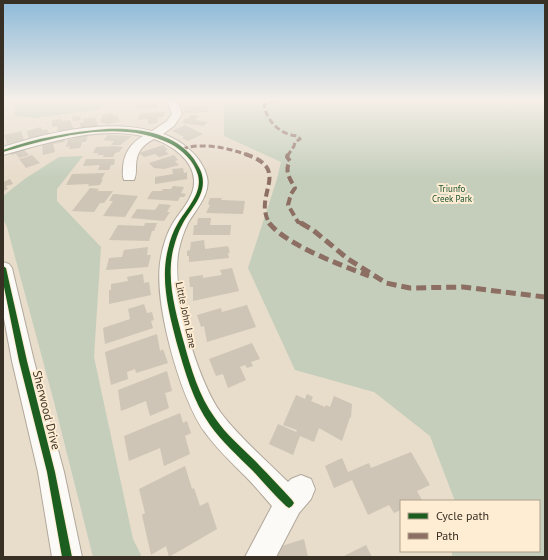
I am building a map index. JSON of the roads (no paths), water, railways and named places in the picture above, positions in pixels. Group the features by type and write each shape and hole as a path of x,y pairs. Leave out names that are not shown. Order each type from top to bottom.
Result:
{"street":[{"path":"129,177 128,163 132,150 165,126"},
{"name":"Little John Lane","path":"3,150 45,139 94,130 119,129 139,131 167,139 182,149 194,164 201,181 201,186 195,200 179,225 170,252 168,277 173,315 188,369 202,405 214,424 231,444 295,496 260,557"},
{"name":"Sherwood Drive","path":"5,282 51,472 67,557"}],"park label":[{"name":"Triunfo Creek Park","path":"452,194"}]}
